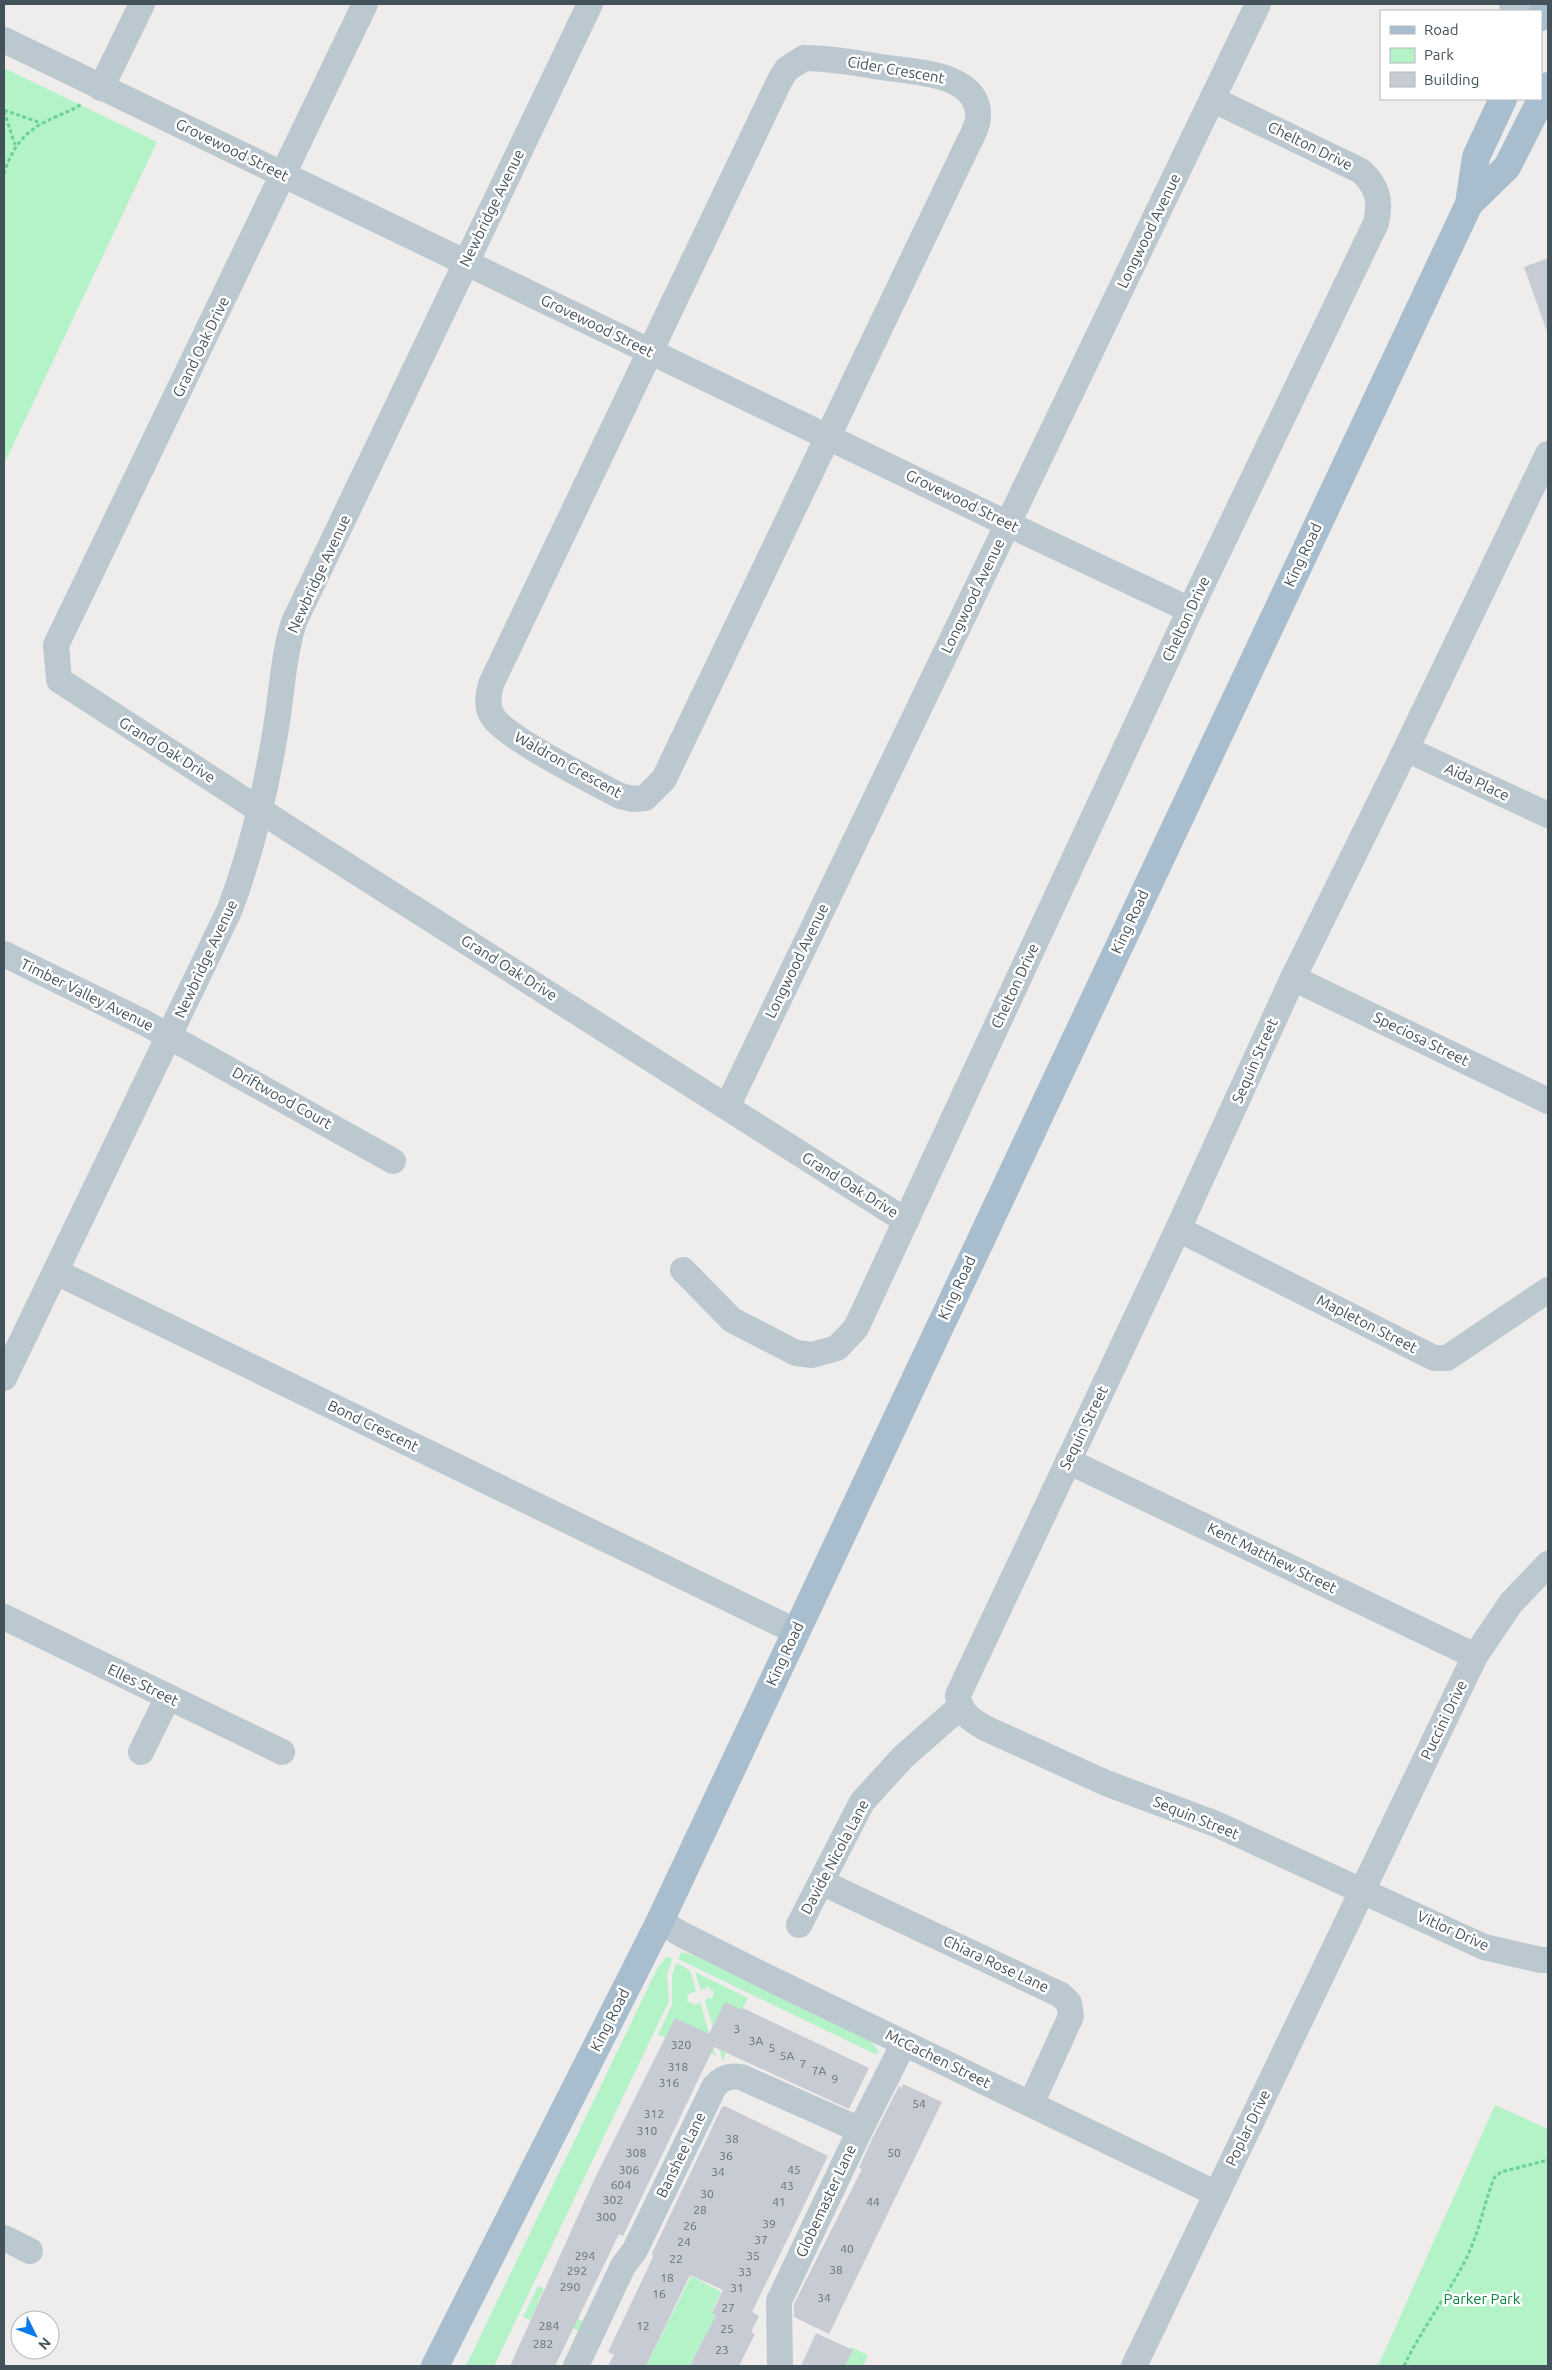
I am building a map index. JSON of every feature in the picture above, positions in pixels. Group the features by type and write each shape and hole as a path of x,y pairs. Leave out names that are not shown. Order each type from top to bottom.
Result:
{"main road":[{"name":"King Road","path":"1542,98 1548,86"},
{"name":"King Road","path":"435,2366 660,1921 1469,204 1476,157 1503,100"},
{"name":"King Road","path":"1469,204 1507,167 1541,100"}],"street":[{"path":"101,88 142,4"},
{"name":"Grand Oak Drive","path":"365,4 56,645 59,680 89,701 906,1220"},
{"name":"Newbridge Avenue","path":"56,1272 230,909 253,841 260,810 277,725 286,656 294,622 590,4"},
{"name":"Longwood Avenue","path":"727,1107 1258,4"},
{"name":"Grovewood Street","path":"4,40 1190,610"},
{"name":"Cider Crescent","path":"651,352 786,69 804,58 818,58 931,73 950,79 968,91 975,104 978,118 967,146 828,436"},
{"name":"Chelton Drive","path":"684,1270 732,1320 796,1353 812,1355 825,1353 837,1348 856,1328 1190,610 1376,223 1379,207 1375,188 1361,171 1212,99"},
{"name":"Waldron Crescent","path":"651,352 491,684 488,695 488,706 498,724 537,750 620,796 633,799 645,798 664,779 828,436"},
{"name":"Sequin Street","path":"1362,1890 1216,1824 1106,1782 985,1728 973,1721 960,1707 958,1695 1178,1229 1293,978 1548,454"},
{"name":"Aida Place","path":"1406,749 1548,815"},
{"name":"Timber Valley Avenue","path":"4,954 145,1022 170,1037"},
{"name":"Speciosa Street","path":"1293,978 1548,1101"},
{"name":"Driftwood Court","path":"170,1037 393,1161"},
{"name":"Mapleton Street","path":"1178,1229 1434,1358 1446,1358 1548,1290"},
{"path":"4,1378 56,1272"},
{"name":"Bond Crescent","path":"56,1272 795,1631"},
{"name":"Kent Matthew Street","path":"1068,1461 1475,1656"},
{"name":"Puccini Drive","path":"1362,1890 1475,1656 1511,1603 1548,1564"},
{"name":"Elles Street","path":"4,1618 282,1752"},
{"path":"141,1752 168,1697"},
{"name":"Davide Nicola Lane","path":"799,1924 862,1802 903,1757 960,1707"},
{"name":"Chiara Rose Lane","path":"821,1882 1061,1995 1068,2003 1071,2016 1031,2104"},
{"name":"Vitlor Drive","path":"1362,1890 1484,1947 1548,1960"},
{"name":"Poplar Drive","path":"1134,2366 1362,1890"},
{"name":"McCachen Street","path":"660,1921 701,1944 1217,2194"},
{"name":"Globemaster Lane","path":"780,2366 779,2301 860,2130 904,2043"},
{"name":"Banshee Lane","path":"576,2366 623,2266 635,2250 714,2087 719,2081 732,2076 741,2077 860,2130"},
{"path":"4,2238 30,2251"}],"path":[{"path":"4,174 15,145 41,124 81,104"},
{"path":"4,110 41,124"},
{"path":"4,110 15,145"},
{"path":"1404,2366 1415,2341 1448,2291 1467,2256 1494,2178 1501,2172 1548,2160"}],"green space":[{"path":"4,68 157,142 4,464"},
{"path":"681,1952 693,1955 871,2041 879,2052 875,2054 678,1959"},
{"path":"667,1956 672,1959 667,1975 669,2001 494,2366 466,2366 657,1969"},
{"path":"676,1963 690,1970 696,1991 688,1994 687,2001 695,2005 700,2002 709,2033 705,2034 712,2042 716,2056 700,2048 658,2035 672,2005 672,1976"},
{"path":"695,1972 748,1998 722,2051 726,2053 723,2061 705,2001 708,1998 712,1999 714,1991 710,1990 709,1987 701,1990"},
{"name":"Parker Park","path":"1495,2105 1548,2129 1548,2366 1378,2366"},
{"path":"691,2276 721,2292 712,2312 716,2315 690,2366 646,2366"},
{"path":"538,2286 544,2289 537,2304 568,2319 578,2319 586,2322 581,2332 535,2310 530,2320 523,2317"},
{"path":"850,2347 868,2355 863,2366 845,2366 853,2351 849,2349"}],"building":[{"path":"1548,258 1548,329 1546,329 1524,267"},
{"path":"725,2002 742,2010 743,2008 869,2068 849,2109 714,2047 623,2236 619,2234 555,2366 510,2366 595,2178 675,2018 709,2034"},
{"path":"903,2084 942,2102 829,2334 794,2317 794,2304 862,2169 859,2168 873,2137 899,2086 902,2088"},
{"path":"725,2106 828,2156 752,2312 759,2316 751,2332 755,2334 739,2366 690,2366 716,2315 712,2313 723,2290 690,2275 646,2366 608,2366 614,2355 608,2352 653,2257 652,2253 722,2107"},
{"path":"816,2333 853,2350 845,2366 801,2366"}]}
